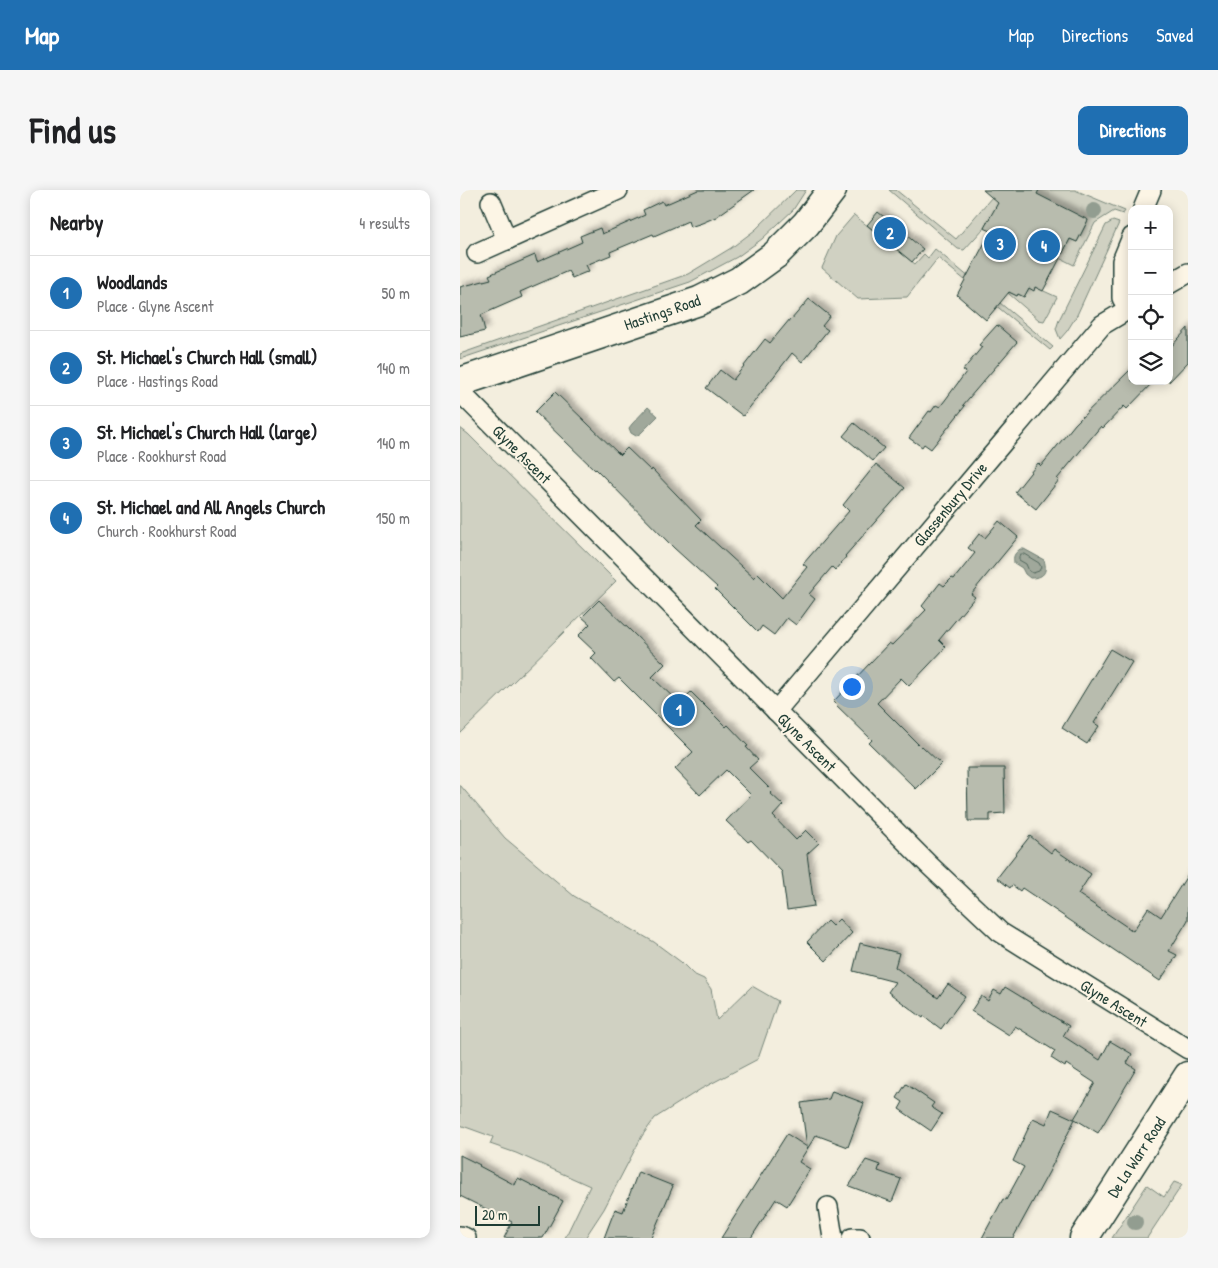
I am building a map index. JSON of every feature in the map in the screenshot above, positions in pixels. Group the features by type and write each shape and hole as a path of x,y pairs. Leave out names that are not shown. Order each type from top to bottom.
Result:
{"main road":[{"name":"Hastings Road","path":"460,382 699,300 740,281 775,255 806,224 832,190"},
{"name":"De La Warr Road","path":"1084,1238 1188,1076"}],"street":[{"path":"477,253 618,190"},
{"path":"1145,205 1151,190"},
{"path":"491,202 506,240"},
{"path":"1128,247 1122,261 1122,298 1128,306"},
{"path":"1173,282 1188,273"},
{"name":"Glassenbury Drive","path":"776,711 1102,325 1128,309"},
{"name":"Glyne Ascent","path":"460,392 921,857 1000,932 1188,1049"},
{"path":"828,1208 833,1238"},
{"path":"460,1236 466,1238"},
{"path":"852,1238 860,1238"}],"shaded area":[{"path":"796,190 806,190 793,210 762,239 737,257 690,282 460,359 460,354 688,274 731,248 755,230"},
{"path":"889,190 896,190 956,239 998,190 1075,190 1125,211 1123,214 1114,211 1095,223 1074,265 1060,258 1070,239 1077,242 1088,220 989,219 984,228 964,250 958,249"},
{"path":"854,215 915,264 924,254 928,258 935,249 1053,347 1050,350 938,258 907,297 858,299 822,268 836,236"},
{"path":"1113,221 1119,223 1077,315 1060,339 1056,329 1059,320 1106,225"},
{"path":"1035,287 1057,297 1044,321 1039,320 1007,291 1024,297 1029,288 1033,290"},
{"path":"460,428 616,581 460,734"},
{"path":"460,785 505,838 574,896 654,942 681,962 693,974 704,979 711,989 717,1020 752,986 778,1001 758,1059 701,1089 655,1118 642,1136 604,1209 585,1238 565,1238 590,1186 516,1153 490,1144 493,1137 460,1125"},
{"path":"1174,1182 1182,1185 1147,1238 1112,1238 1147,1185 1164,1197"}],"water":[{"path":"648,407 658,416 636,436 631,433 629,428"},
{"path":"1020,549 1024,549 1044,560 1045,571 1041,576 1030,578 1022,568 1014,563 1014,555"}],"building":[{"path":"698,190 754,190 716,217 690,227 688,221 654,236 653,234 610,252 611,255 586,265 589,271 572,278 568,271 520,292 522,297 481,315 485,331 460,337 460,287 491,279 489,275 535,255 537,262 582,242 580,236 600,228 602,234 645,215 643,210 662,201 664,205"},
{"path":"983,190 1039,190 1037,194 1088,220 1077,242 1070,239 1043,291 1035,287 1034,291 1029,288 1024,297 1009,292 986,320 957,295 991,231 984,228 998,203"},
{"path":"878,212 923,249 912,262 867,225"},
{"path":"809,299 830,316 822,326 828,330 802,362 792,353 743,416 706,388 720,370 733,380 765,339 770,343"},
{"path":"997,325 1017,342 963,405 965,406 931,449 924,444 922,447 909,438 929,411 931,412 936,405 940,407 966,372 963,370 982,347 979,345"},
{"path":"1188,328 1188,362 1173,378 1173,345"},
{"path":"1128,372 1128,385 1150,385 1127,409 1124,406 1103,428 1101,426 1057,479 1059,480 1036,509 1015,492 1038,463 1041,466 1075,424"},
{"path":"555,392 620,455 627,448 651,471 652,469 701,520 696,525 754,578 758,574 782,598 807,567 803,564 849,511 843,505 876,464 905,488 835,570 832,567 809,594 815,599 796,625 787,618 774,635 762,626 758,632 715,589 717,587 674,548 596,469 535,412"},
{"path":"854,423 884,448 873,461 843,436"},
{"path":"999,521 1018,537 971,594 975,597 939,640 946,647 909,686 901,678 877,703 941,764 916,789 869,743 872,740 833,702 889,643 892,645 926,610 922,606 940,583 944,586 952,578 954,579 975,553 968,548 979,534 985,538"},
{"path":"599,600 665,664 652,677 679,703 691,692 748,746 746,747 758,760 749,768 783,805 773,816 796,840 806,830 819,843 807,854 814,906 787,910 782,872 751,840 748,842 726,821 751,795 726,770 700,795 675,769 693,752 619,678 614,682 591,658 596,653 578,636 590,624 582,617"},
{"path":"1110,649 1132,662 1094,723 1099,726 1087,744 1062,728"},
{"path":"967,768 1004,768 1005,813 990,814 990,821 968,821"},
{"path":"1030,836 1051,853 1054,849 1091,874 1078,894 1133,931 1148,908 1161,917 1188,874 1188,920 1169,951 1177,955 1160,981 1022,888 1020,891 1012,885 1010,888 997,878"},
{"path":"839,919 852,933 826,961 807,942 827,921 832,926"},
{"path":"860,943 899,953 895,967 938,998 948,984 965,996 941,1029 888,992 895,982 853,971"},
{"path":"1005,987 1069,1026 1063,1036 1100,1060 1110,1041 1132,1054 1127,1063 1136,1069 1098,1133 1075,1119 1013,1238 982,1238 1003,1199 1006,1200 1024,1167 1013,1161 1033,1118 1046,1124 1052,1109 1074,1119 1095,1083 1066,1064 1065,1067 1051,1058 1055,1051 1015,1026 1009,1035 971,1011 981,996 988,1001 994,990 1001,994"},
{"path":"906,1084 934,1103 931,1107 942,1114 931,1131 899,1109 903,1102 897,1098"},
{"path":"832,1091 864,1103 848,1147 816,1135 799,1162 810,1169 787,1206 776,1199 751,1238 721,1238 787,1134 807,1147 801,1103 829,1099"},
{"path":"460,1155 515,1185 518,1178 563,1201 543,1238 504,1238 512,1222 460,1196"},
{"path":"866,1160 880,1165 878,1171 901,1179 892,1202 849,1186"},
{"path":"638,1172 673,1186 651,1238 604,1238 615,1209 623,1212"}],"place":[{"name":"St. Michael's Church Hall (small)","path":"890,233"},
{"name":"St. Michael's Church Hall (large)","path":"1000,244"},
{"name":"St. Michael and All Angels Church","path":"1044,246"},
{"name":"Woodlands","path":"679,710"}]}
